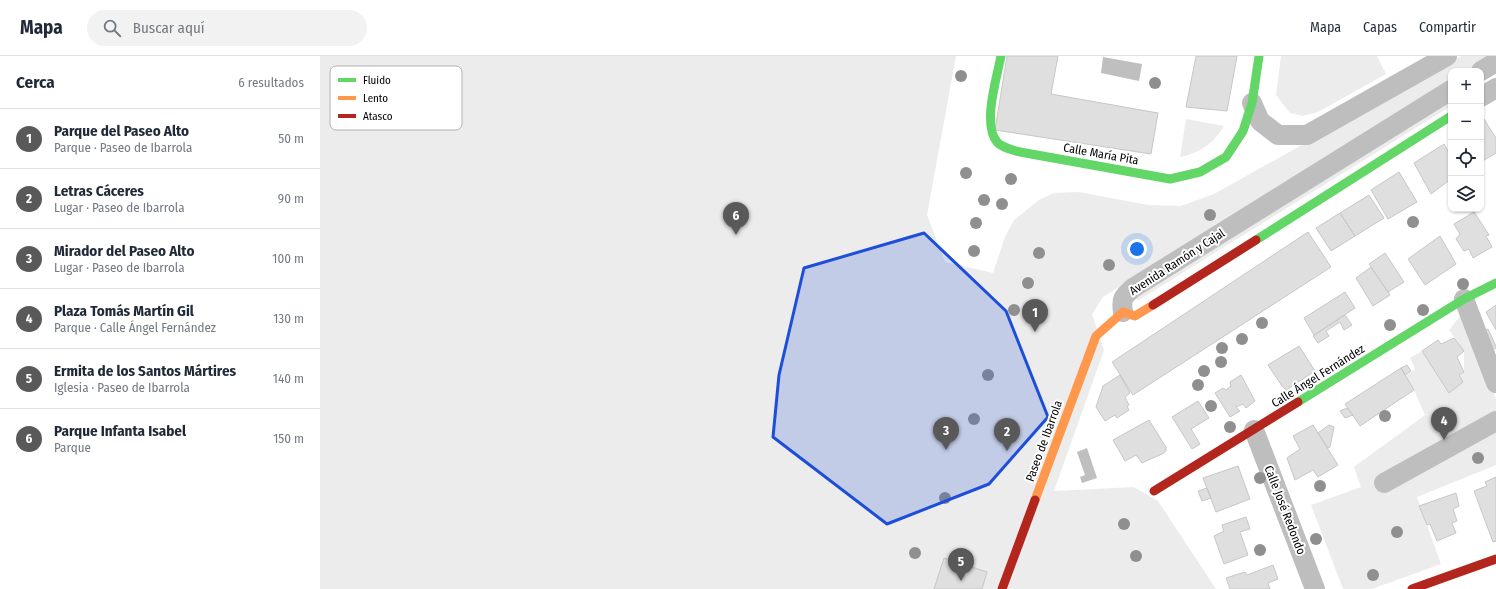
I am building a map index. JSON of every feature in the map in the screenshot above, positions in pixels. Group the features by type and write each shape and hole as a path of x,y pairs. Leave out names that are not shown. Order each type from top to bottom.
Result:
{"street":[{"name":"Calle María Pita","path":"1001,56 990,122 992,135 998,143 1020,152 1170,179 1200,172 1213,166 1226,157 1243,131 1252,102 1259,56"},
{"path":"1252,102 1260,121 1278,135 1307,135 1447,56"},
{"path":"1484,69 1496,62"},
{"path":"1484,95 1496,88"},
{"name":"Avenida Ramón y Cajal","path":"1448,92 1133,288 1124,296 1121,302 1123,312 1136,316 1448,118"},
{"name":"Calle Ángel Fernández","path":"1154,491 1464,299 1496,283"},
{"path":"1464,299 1496,383"},
{"name":"Paseo de Ibarrola","path":"1002,589 1096,336 1123,312"},
{"path":"1384,483 1496,422"},
{"name":"Calle José Redondo","path":"1254,430 1315,589"},
{"path":"1412,589 1496,559"}],"highlighted area":[{"path":"924,233 1006,311 1048,417 989,484 887,524 773,437 779,375 804,268"}],"shaded area":[{"path":"320,56 956,56 927,215 945,262 993,273 1005,237 1014,220 1039,200 1054,193 1079,192 1148,205 1181,206 1214,194 1461,56 1490,56 1471,68 1448,68 1448,83 1103,297 1092,314 1104,350 1054,491 1134,487 1158,501 1216,589 320,589"},
{"path":"1281,56 1377,56 1386,74 1318,112 1303,116 1290,113 1276,95"},
{"path":"1103,57 1142,64 1139,81 1101,73"},
{"path":"1448,99 1448,108 1139,300 1135,299 1134,296"},
{"path":"1186,119 1224,126 1216,137 1206,146 1194,153 1180,157"},
{"path":"1461,315 1496,399 1496,465 1417,497 1441,564 1372,589 1343,589 1311,505 1361,487 1354,467 1425,415 1414,390 1405,376 1415,369 1410,358 1422,351 1449,393 1459,375 1464,371 1464,351 1449,330"},
{"path":"1087,448 1097,478 1082,483 1080,477 1085,475 1077,452"}],"building":[{"path":"1007,56 1058,56 1051,94 1158,113 1151,154 995,130"},
{"path":"1196,56 1237,56 1227,111 1186,107"},
{"path":"1484,119 1496,138 1496,153 1484,160"},
{"path":"1444,144 1448,151 1448,181 1431,194 1414,163"},
{"path":"1399,172 1417,202 1388,219 1371,190"},
{"path":"1369,195 1384,218 1355,236 1340,213"},
{"path":"1474,212 1489,235 1486,236 1492,247 1473,258 1469,249 1464,251 1456,239 1460,234 1454,224"},
{"path":"1340,213 1355,236 1331,251 1316,228"},
{"path":"1308,232 1331,267 1133,395 1112,362"},
{"path":"1440,236 1456,264 1425,285 1408,259"},
{"path":"1385,253 1404,282 1388,292 1369,264"},
{"path":"1371,267 1390,295 1373,306 1356,278"},
{"path":"1345,292 1355,308 1314,335 1304,318"},
{"path":"1496,305 1496,330 1486,312"},
{"path":"1345,315 1352,325 1344,330 1340,322 1326,331 1329,336 1318,343 1313,336"},
{"path":"1488,329 1496,346 1496,348 1490,351 1483,331"},
{"path":"1454,338 1464,351 1457,357 1464,372 1459,375 1463,382 1449,393 1422,351 1438,340 1441,344"},
{"path":"1299,346 1315,371 1286,390 1268,365"},
{"path":"1407,365 1411,371 1405,375 1401,368"},
{"path":"1401,368 1414,390 1360,426 1345,404"},
{"path":"1120,375 1130,393 1125,397 1129,405 1127,406 1129,410 1117,418 1115,415 1105,421 1096,407 1103,386"},
{"path":"1241,375 1255,401 1246,408 1243,404 1236,407 1240,411 1230,417 1215,393 1223,388 1226,390 1231,386 1230,382"},
{"path":"1198,401 1209,418 1191,429 1200,444 1192,449 1172,417"},
{"path":"1347,408 1353,415 1345,418 1340,411"},
{"path":"1149,420 1166,447 1166,451 1142,463 1136,455 1125,461 1113,440"},
{"path":"1313,425 1338,465 1318,477 1313,470 1295,480 1287,458 1300,449 1293,436"},
{"path":"1329,425 1334,427 1330,447 1328,448 1318,433"},
{"path":"1238,466 1250,499 1216,512 1203,478"},
{"path":"1496,477 1496,541 1493,542 1474,491 1487,486 1485,482"},
{"path":"1207,488 1211,498 1202,501 1198,491"},
{"path":"1456,493 1459,506 1453,509 1457,521 1452,523 1456,533 1437,541 1430,524 1427,525 1419,506"},
{"path":"1246,517 1250,529 1240,532 1248,555 1224,564 1214,536 1224,531 1222,525"},
{"path":"944,558 987,572 982,589 934,589"},
{"path":"1273,565 1278,579 1268,583 1270,589 1230,589 1226,578 1245,572 1247,575"}],"traffic: fast":[{"path":"1001,56 994,88 991,112 993,134 999,144 1020,152 1170,179 1200,172 1226,157 1243,131 1252,103 1259,56"},
{"path":"1256,240 1448,118"},
{"path":"1298,402 1464,299 1496,283"}],"traffic: slow":[{"path":"1035,500 1096,336 1123,312 1135,316 1153,305"}],"traffic: jam":[{"path":"1153,305 1256,240"},
{"path":"1154,491 1298,402"},
{"path":"1002,589 1035,500"},
{"path":"1412,589 1496,559"}],"place":[{"name":"Parque Infanta Isabel","path":"736,235"},
{"name":"Parque del Paseo Alto","path":"1035,332"},
{"name":"Plaza Tomás Martín Gil","path":"1444,440"},
{"name":"Mirador del Paseo Alto","path":"946,450"},
{"name":"Letras Cáceres","path":"1007,451"},
{"name":"Ermita de los Santos Mártires","path":"961,581"}]}
